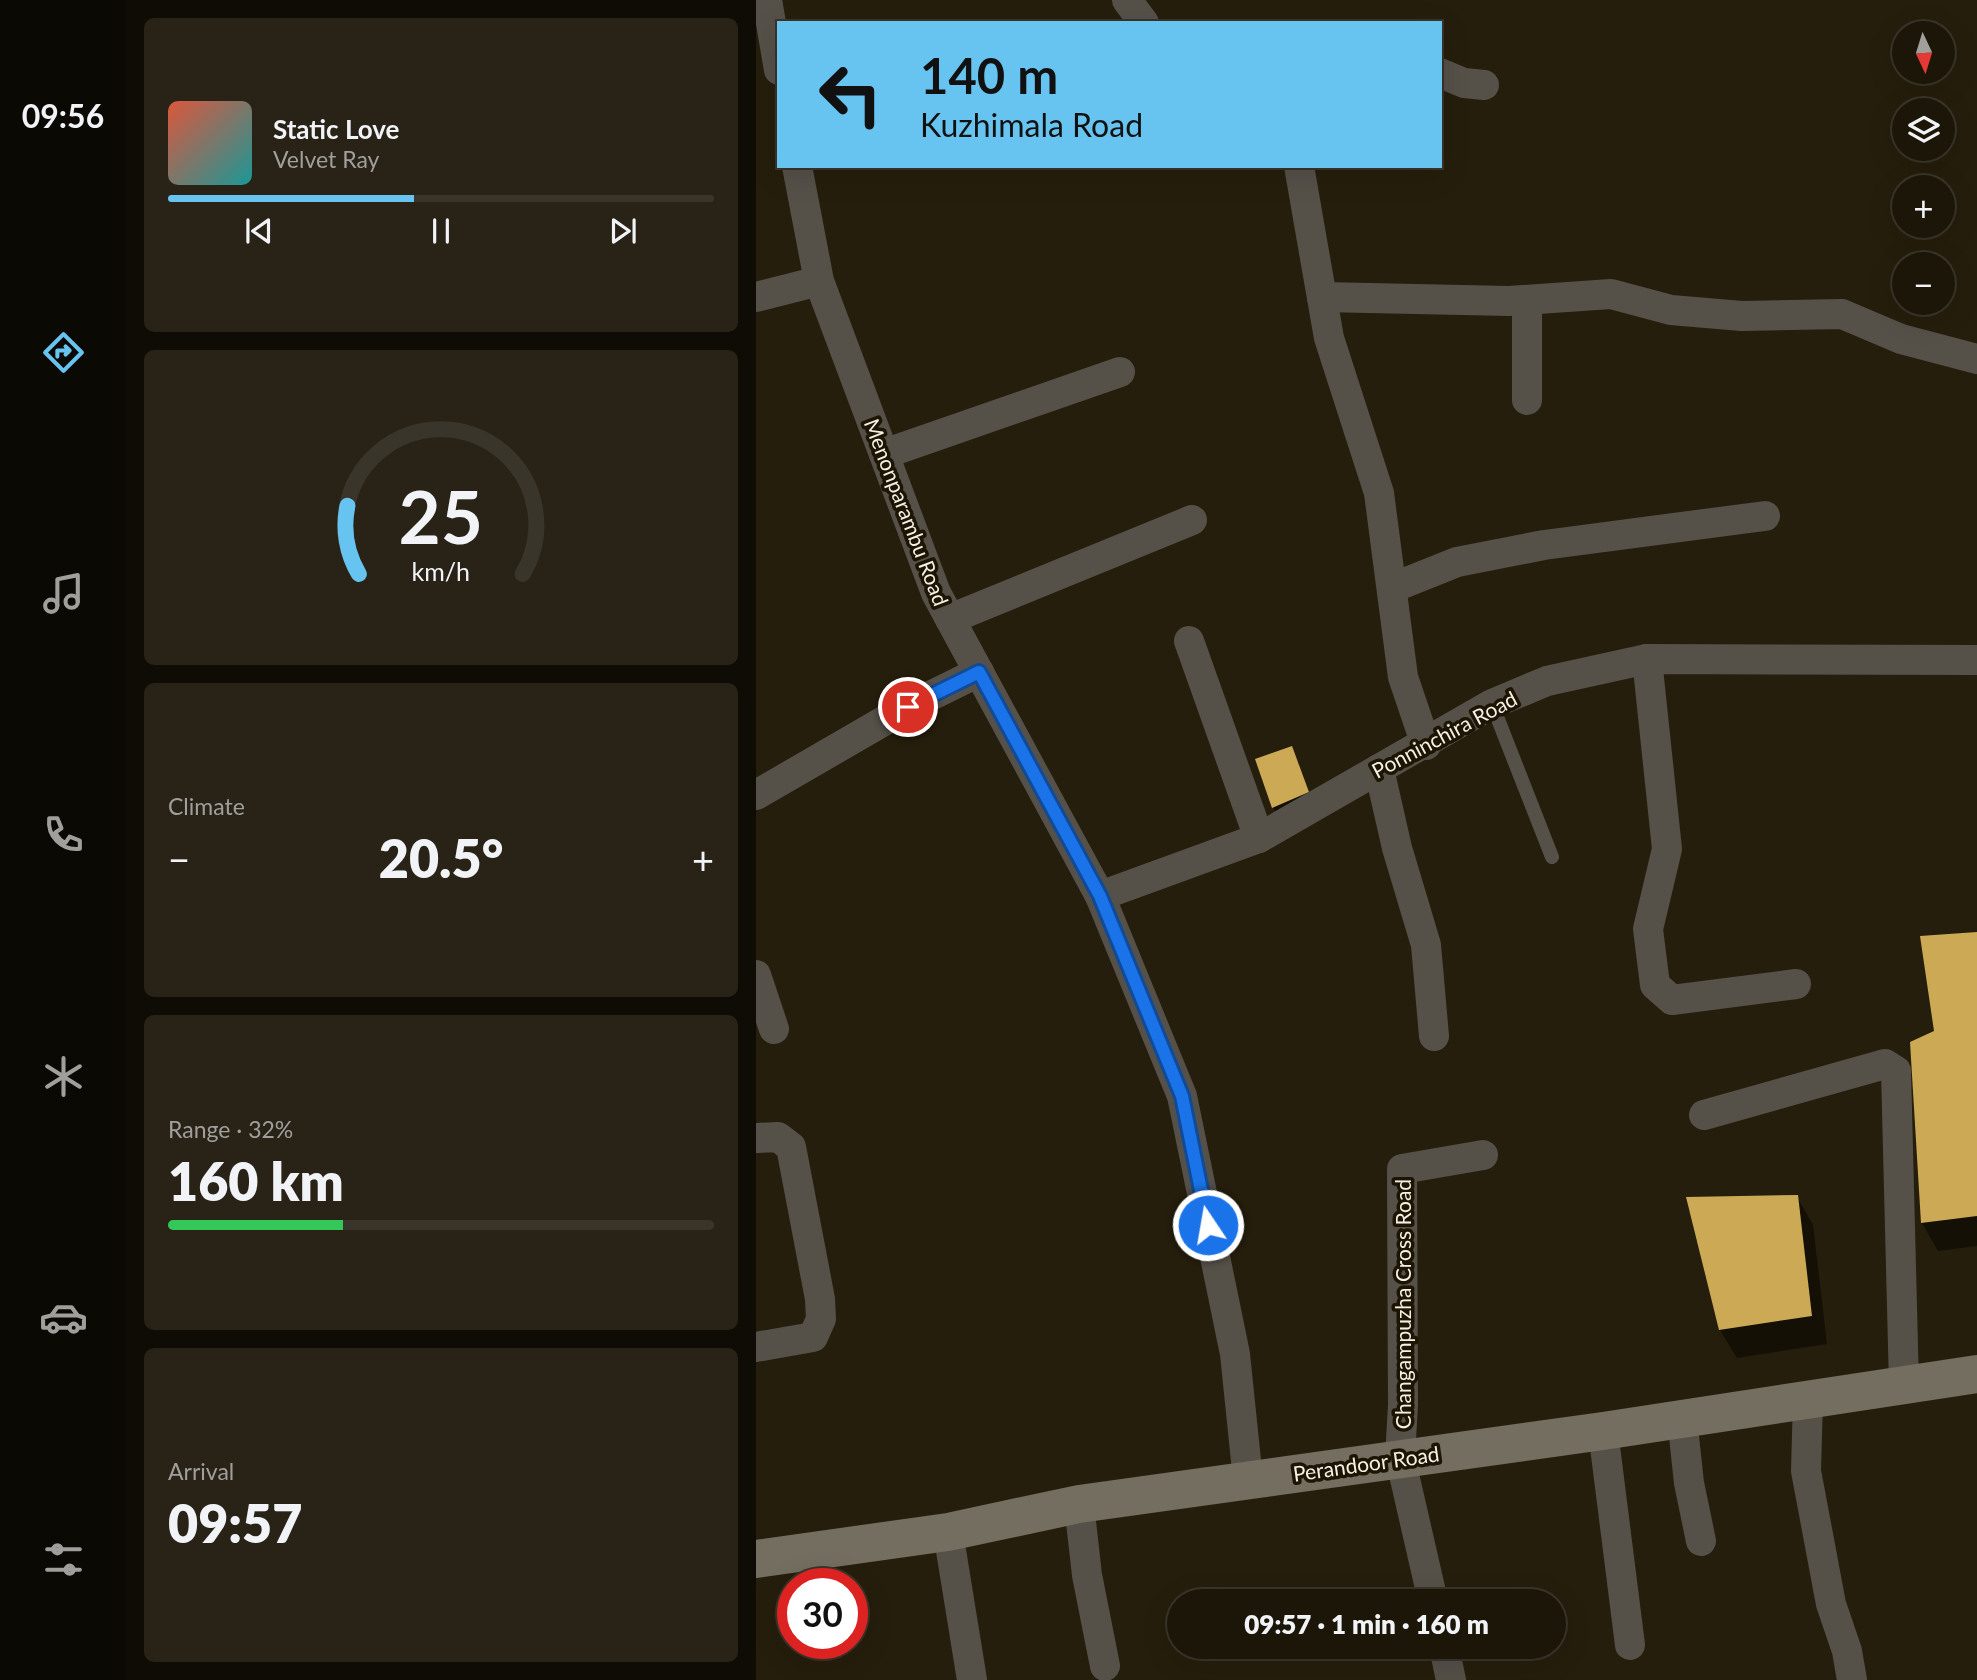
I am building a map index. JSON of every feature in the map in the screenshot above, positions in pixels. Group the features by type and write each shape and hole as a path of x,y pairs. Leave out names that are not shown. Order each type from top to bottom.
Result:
{"main road":[{"name":"Perandoor Road","path":"756,1559 948,1532 1079,1504 1401,1457 1603,1431 1977,1374"}],"street":[{"path":"767,0 777,58"},
{"path":"1127,0 1143,21"},
{"path":"1442,74 1464,83 1484,85"},
{"name":"Menonparambu Road","path":"797,168 819,281 936,593 1100,896 1182,1096 1235,1354 1248,1480"},
{"path":"1299,168 1322,298 1344,389 1379,493 1403,677 1426,745"},
{"path":"756,297 819,281"},
{"path":"1322,298 1406,301 1527,300 1611,294 1683,311 1742,316 1842,314 1901,339 1977,359"},
{"path":"1527,300 1527,400"},
{"path":"884,454 1120,372"},
{"path":"1392,588 1469,559 1558,543 1765,516"},
{"path":"950,619 1192,520"},
{"path":"1189,641 1259,838"},
{"path":"1647,659 1667,849 1648,929 1655,985 1672,1000 1796,984"},
{"name":"Ponninchira Road","path":"1100,896 1259,838 1426,745 1492,704 1547,681 1647,659 1977,660"},
{"path":"756,794 908,707 979,672"},
{"path":"1379,769 1397,848 1426,945 1434,1036"},
{"path":"756,975 774,1029"},
{"path":"1704,1115 1885,1065 1896,1071 1904,1385"},
{"path":"756,1138 778,1137 791,1147 820,1299 821,1319 813,1337 756,1347"},
{"name":"Changampuzha Cross Road","path":"1430,1589 1401,1457 1404,1405 1402,1169 1483,1155"},
{"path":"1808,1399 1806,1471 1831,1604 1847,1651 1852,1680"},
{"path":"1682,1418 1689,1483 1701,1541"},
{"path":"1603,1431 1630,1645"},
{"path":"1079,1504 1087,1574 1105,1666"},
{"path":"948,1532 972,1680"},
{"path":"1447,1659 1451,1680"}],"lane":[{"path":"1492,704 1552,857"}],"building":[{"path":"1292,746 1309,792 1272,808 1255,759"},
{"path":"1977,932 1977,1216 1921,1223 1910,1042 1934,1031 1920,936"},
{"path":"1798,1195 1812,1316 1719,1330 1686,1197"}],"route":[{"path":"908,707 979,672 1100,896 1182,1096 1208,1225"}]}
